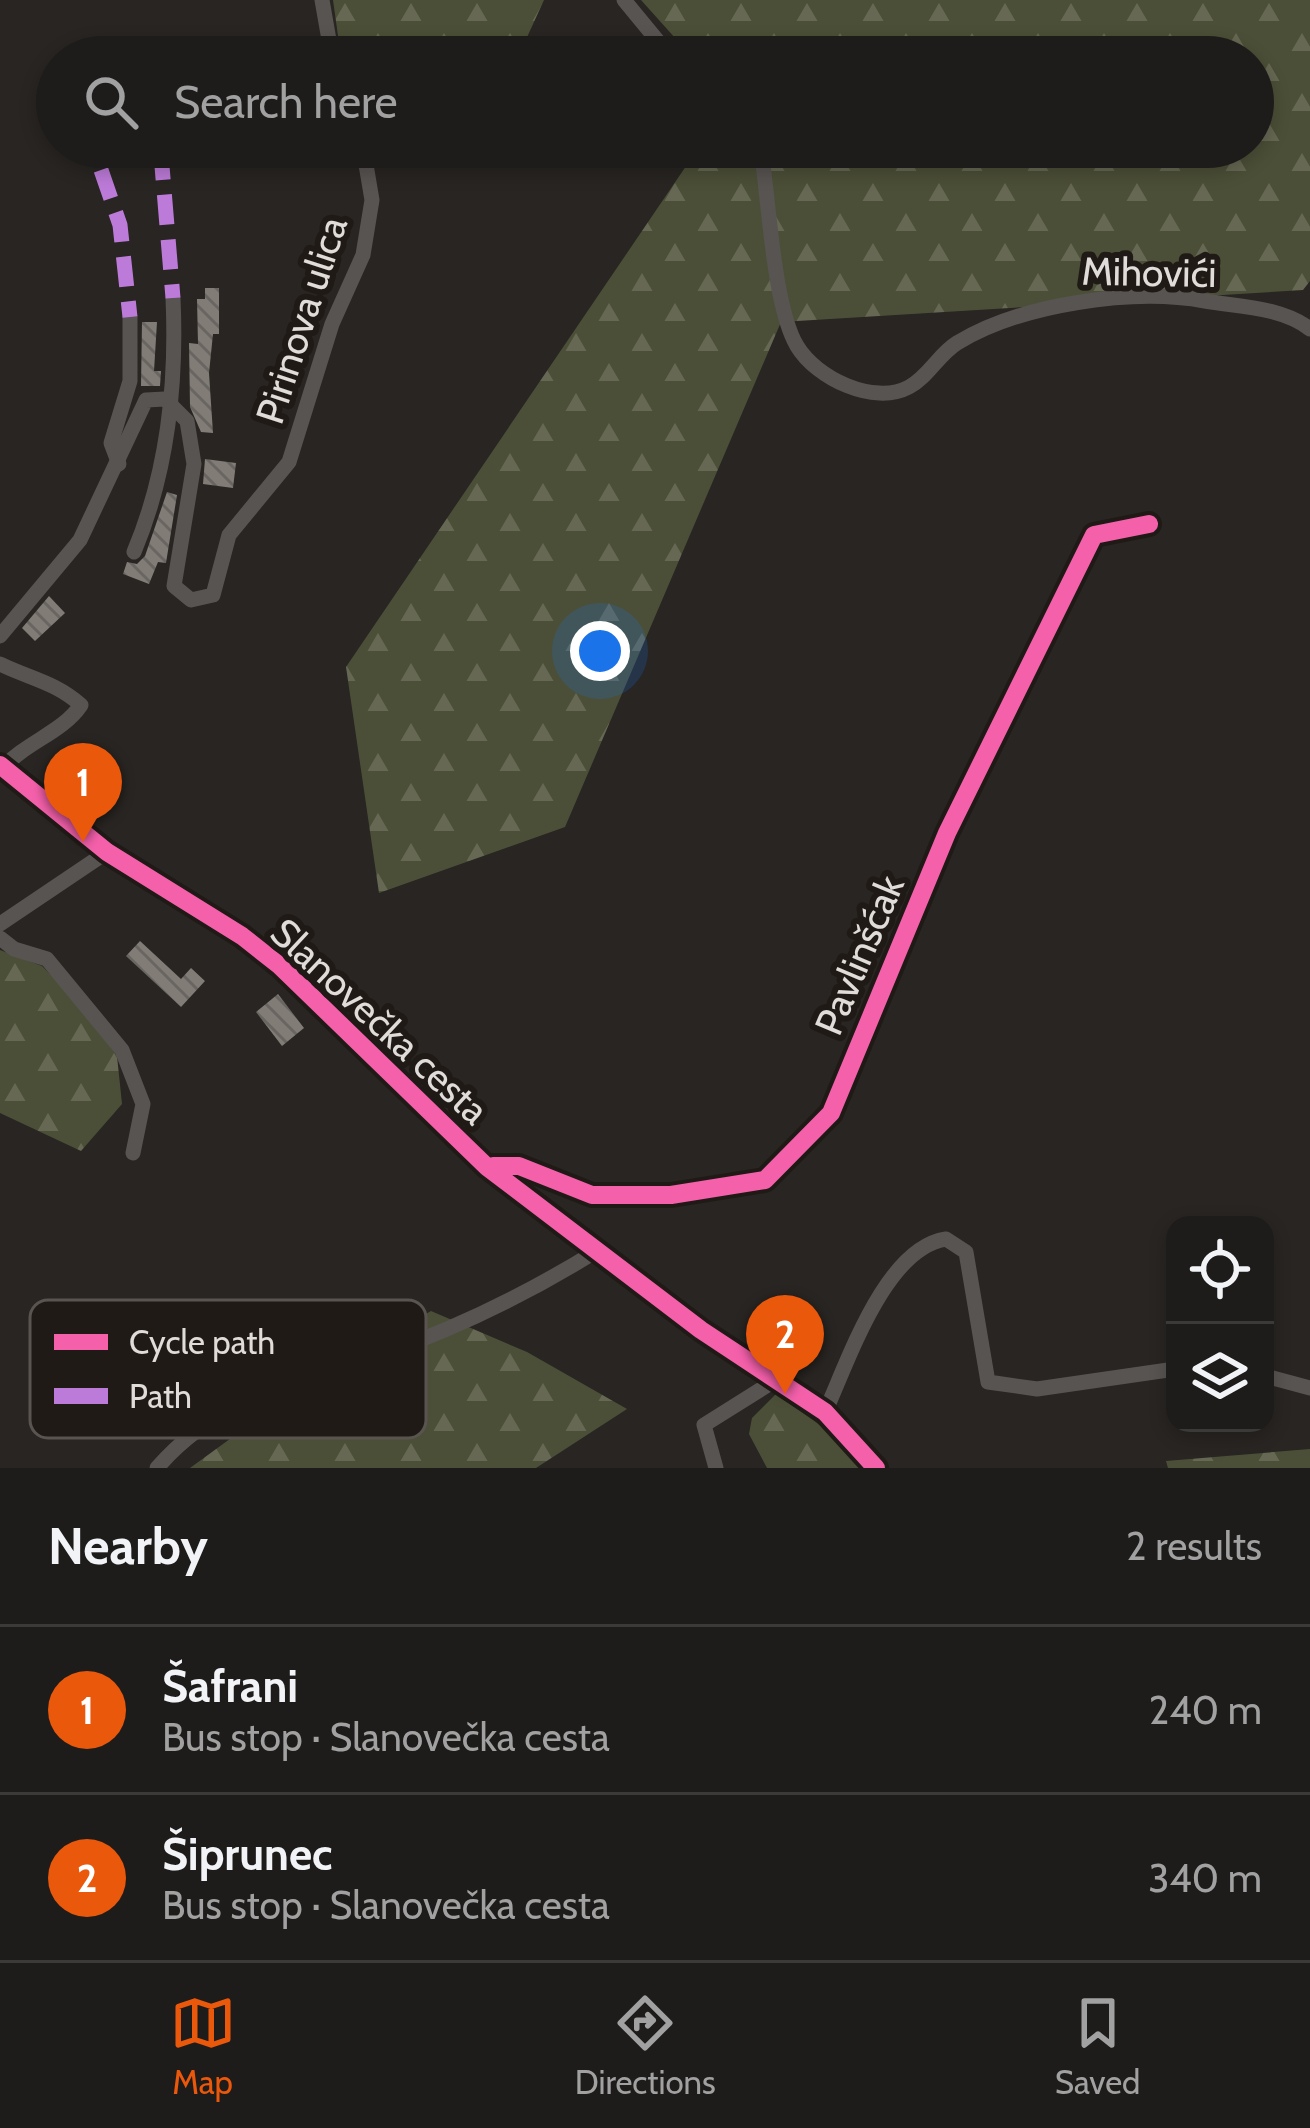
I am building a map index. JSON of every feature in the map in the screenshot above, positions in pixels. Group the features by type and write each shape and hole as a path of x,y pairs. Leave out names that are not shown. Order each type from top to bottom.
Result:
{"street":[{"path":"322,0 328,36"},
{"path":"624,0 654,36"},
{"name":"Pirinova ulica","path":"172,406 191,431 194,464 174,586 191,600 213,595 229,535 289,462 300,435 332,323 363,255 372,200 367,168"},
{"name":"Mihovići","path":"764,168 782,293 796,345 817,368 849,387 908,388 956,343 1071,300 1184,297 1294,316 1310,329"},
{"path":"134,552 153,508 172,406 177,371 172,298"},
{"path":"119,464 111,443 130,381 130,317"},
{"path":"0,637 80,540 146,400 165,399 172,406"},
{"name":"Pavlinšćak","path":"488,1167 519,1166 592,1195 671,1195 765,1180 831,1113 947,833 1094,535 1149,524"},
{"path":"0,664 29,678 54,681 81,705 70,721 19,750 2,766"},
{"name":"Slanovečka cesta","path":"2,766 107,852 242,936 280,966 488,1167 774,1381 825,1412 876,1468"},
{"path":"0,924 107,852"},
{"path":"0,938 14,950 47,959 122,1050 143,1104 133,1153"},
{"path":"825,1412 888,1282 922,1247 946,1239 966,1252 988,1382 1037,1389 1166,1370"},
{"path":"426,1337 510,1304 598,1250"},
{"path":"1274,1378 1310,1388"},
{"path":"716,1468 704,1426 774,1381"},
{"path":"157,1468 182,1438"}],"green space":[{"path":"333,0 544,0 528,36 338,36"},
{"path":"641,0 1310,0 1310,281 1303,290 781,322 565,827 379,893 346,667 685,168 1274,168 1274,36 673,36"},
{"path":"0,950 42,966 82,1006 117,1056 122,1104 81,1151 0,1113"},
{"path":"431,1311 527,1352 627,1409 536,1468 190,1468 231,1438 426,1438 426,1314"},
{"path":"776,1394 841,1440 864,1468 767,1468 749,1434 752,1418"},
{"path":"1310,1449 1310,1468 1168,1468 1166,1461"}],"building":[{"path":"205,288 219,288 219,334 213,334 209,373 213,433 201,432 190,407 189,343 198,344 197,299 205,299"},
{"path":"142,322 157,322 154,371 161,371 160,386 141,386"},
{"path":"205,459 236,463 233,488 203,484"},
{"path":"167,492 177,495 166,563 158,562 149,584 123,574 127,562 137,564 145,556"},
{"path":"49,596 65,613 35,641 22,628"},
{"path":"140,941 181,979 191,968 205,981 181,1007 126,956"},
{"path":"278,994 304,1028 282,1046 256,1012"}],"marked path":[{"path":"162,168 173,298"},
{"path":"101,170 120,225 130,317"}],"cycle path":[{"path":"493,1166 519,1166 592,1195 671,1195 765,1180 831,1113 947,833 1094,535 1149,524"},
{"path":"0,765 107,852 242,936 280,966 487,1167 701,1330 825,1412 876,1468"}],"place":[{"name":"Šafrani","path":"83,842"},
{"name":"Šiprunec","path":"785,1394"}]}
